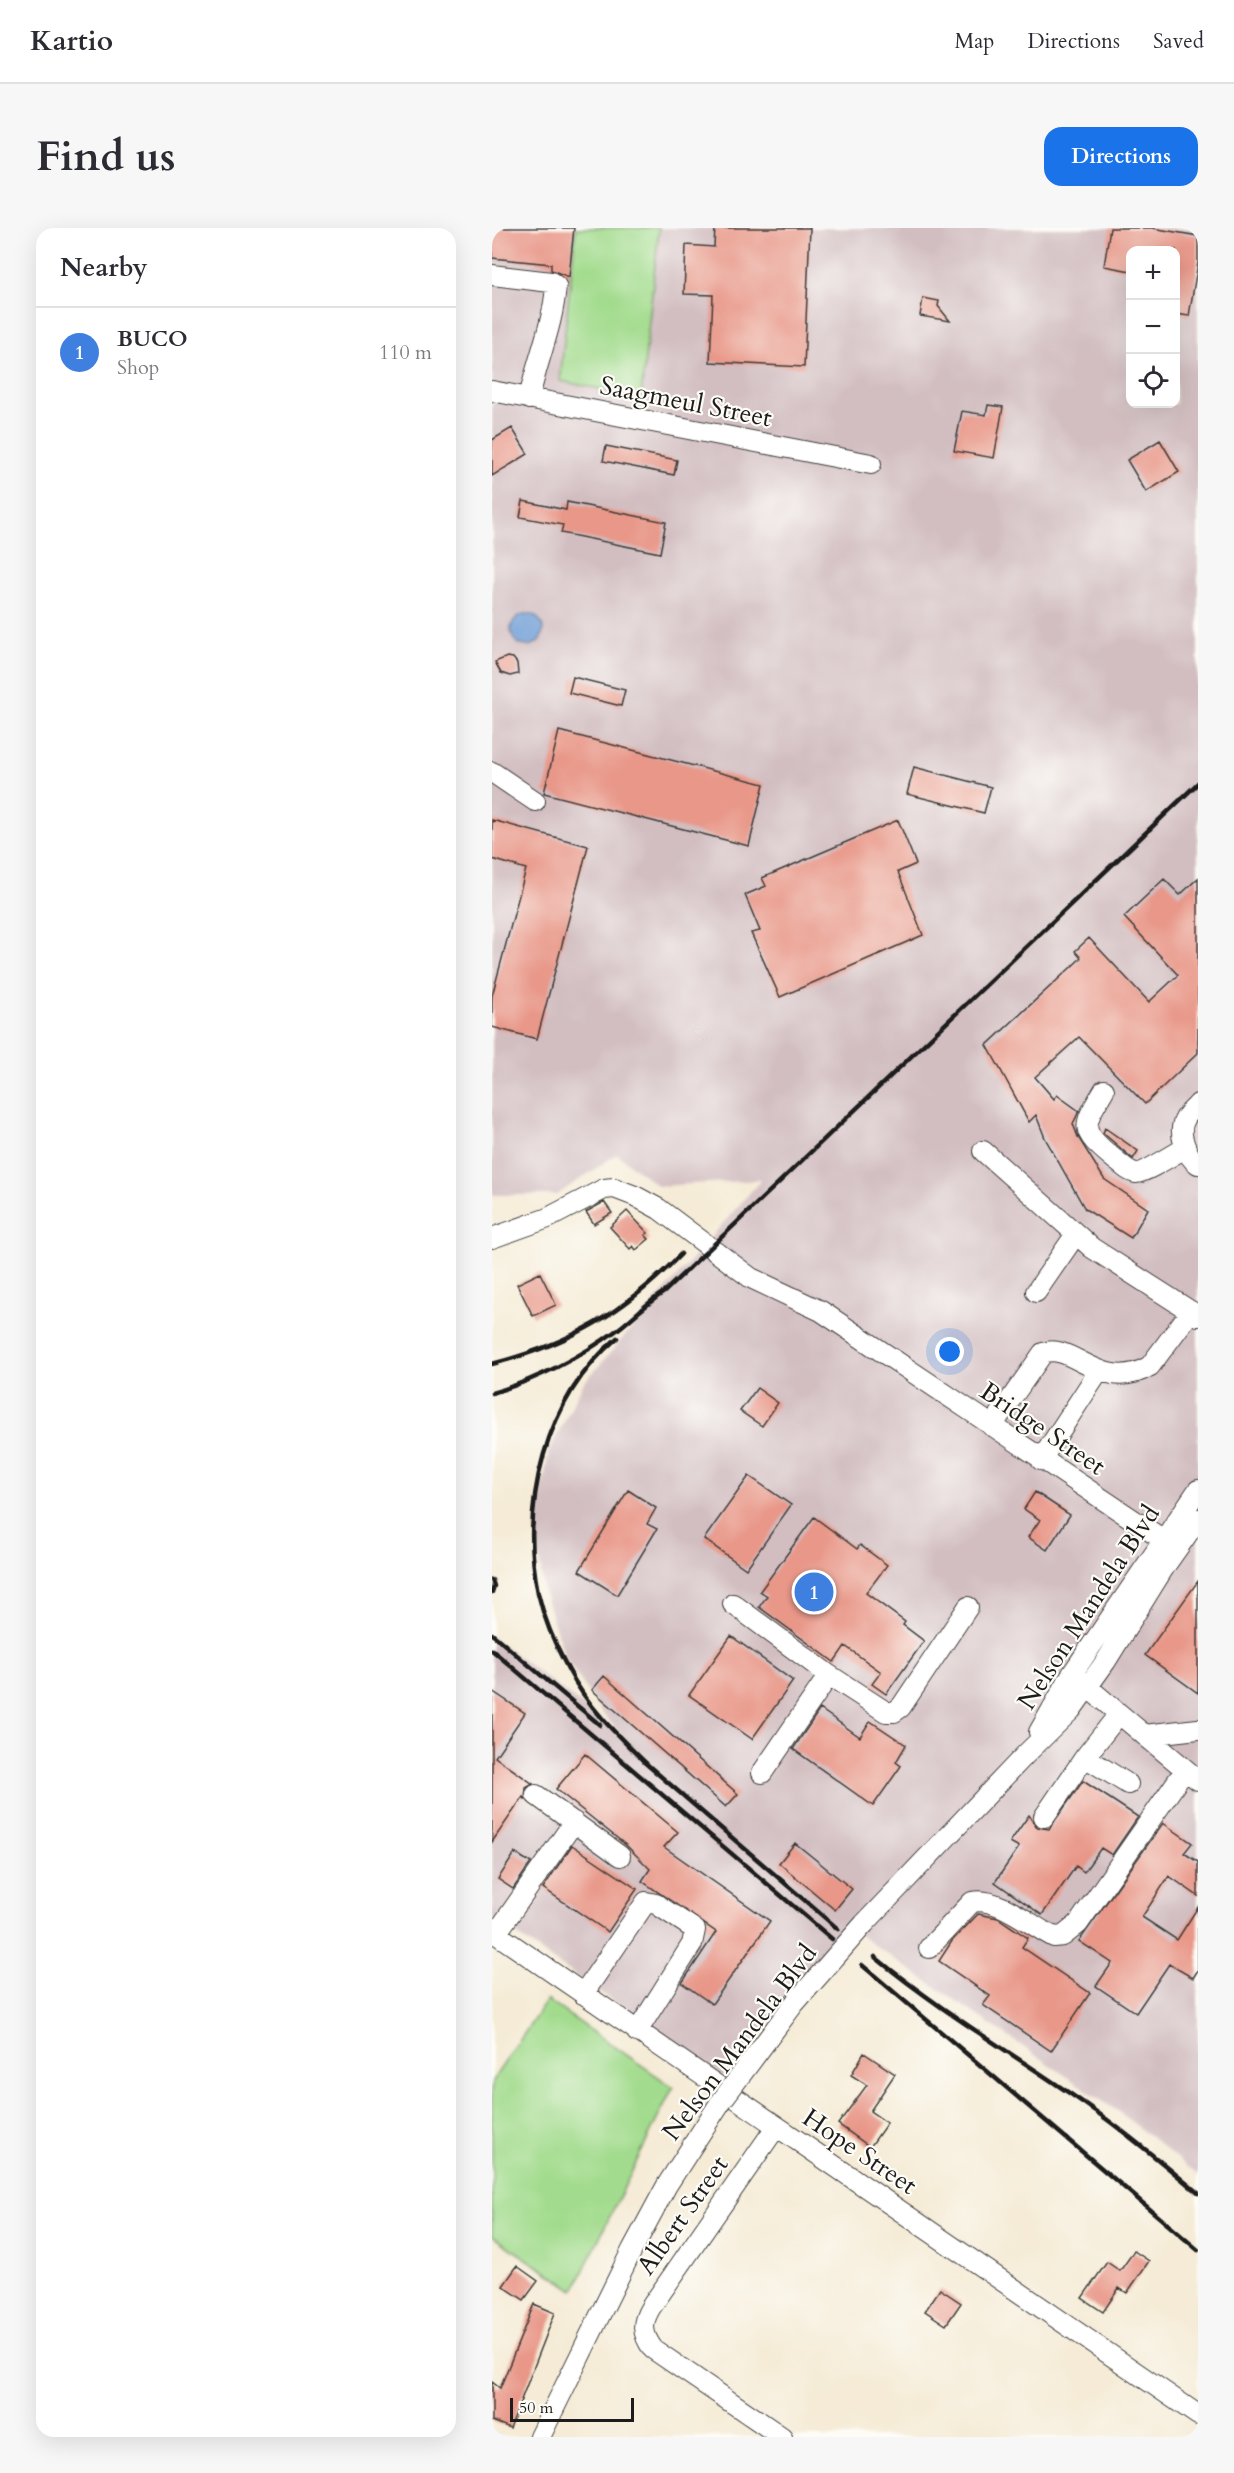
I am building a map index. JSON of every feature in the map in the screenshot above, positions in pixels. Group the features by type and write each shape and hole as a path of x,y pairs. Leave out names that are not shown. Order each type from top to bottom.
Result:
{"street":[{"path":"492,274 551,282 556,286 554,314 529,399"},
{"name":"Saagmeul Street","path":"492,391 871,464"},
{"path":"492,772 536,801"},
{"path":"1104,1090 1089,1115 1088,1133 1092,1141 1127,1169 1137,1173 1144,1172 1166,1157 1185,1148"},
{"path":"1198,1104 1184,1120 1182,1131 1185,1148 1198,1164"},
{"path":"983,1151 1092,1248 1195,1313 1150,1366 1141,1372 1124,1374 1099,1371 1060,1351 1046,1351 992,1426"},
{"name":"Bridge Street","path":"492,1238 548,1218 597,1192 614,1188 626,1191 659,1209 751,1278 821,1311 1170,1545"},
{"path":"1036,1292 1076,1234"},
{"path":"1041,1460 1099,1371"},
{"name":"Nelson Mandela Blvd","path":"540,2437 632,2250 667,2185 720,2103 793,2005 864,1924 1021,1760 1080,1680 1170,1545 1198,1490"},
{"name":"Nelson Mandela Blvd","path":"1170,1545 1198,1519"},
{"path":"733,1604 829,1675 886,1712 894,1712 901,1707 968,1607"},
{"path":"762,1773 829,1675"},
{"path":"929,1948 972,1902 980,1900 1011,1912 1053,1937 1068,1933 1078,1924 1191,1775 1080,1680"},
{"path":"1044,1817 1085,1756 1119,1714"},
{"path":"1144,1735 1198,1729"},
{"path":"1085,1756 1128,1784"},
{"path":"536,1795 620,1856"},
{"path":"494,1933 574,1822"},
{"path":"584,1994 646,1902 656,1904 691,1927 694,1930 692,1944 637,2032"},
{"name":"Hope Street","path":"494,1933 1198,2415"},
{"name":"Albert Street","path":"776,2127 645,2316 644,2325 645,2337 653,2349 782,2437"}],"shaded area":[{"path":"492,228 1198,228 1198,2175 1123,2115 849,1928 723,2079 699,2060 492,1918 492,1637 623,1736 602,1713 565,1657 544,1593 535,1530 549,1451 583,1384 761,1180 658,1186 617,1154 557,1195 492,1195"}],"green space":[{"path":"576,228 659,228 641,397 560,381"},
{"path":"547,2000 673,2087 574,2290 492,2236 492,2081"}],"water":[{"path":"527,614 538,619 543,630 538,641 527,646 516,641 511,630 516,619"}],"building":[{"path":"492,228 574,228 569,277 551,270 551,264 492,258"},
{"path":"715,228 810,228 804,367 710,362 713,295 684,294 686,245 714,247"},
{"path":"1110,228 1152,228 1198,236 1198,262 1189,316 1180,315 1180,246 1126,246 1126,270 1104,266"},
{"path":"923,298 939,301 938,306 950,321 920,316"},
{"path":"988,405 1003,407 994,458 954,451 962,411 986,415"},
{"path":"512,428 528,454 492,476 492,440"},
{"path":"1160,440 1179,472 1146,492 1127,460"},
{"path":"606,446 677,460 674,475 603,461"},
{"path":"523,501 566,510 567,502 666,522 660,553 561,533 563,525 520,517"},
{"path":"507,657 513,658 517,663 518,674 510,676 501,673 495,662"},
{"path":"573,677 625,690 621,706 569,693"},
{"path":"559,731 764,784 749,846 544,793"},
{"path":"914,767 991,787 984,813 907,794"},
{"path":"492,820 588,846 537,1039 492,1027 492,996 526,869 492,859"},
{"path":"898,820 916,864 898,872 923,935 780,997 751,933 760,931 745,895 766,886 762,878"},
{"path":"1198,878 1198,1053 1145,1104 1079,1037 1035,1077 1054,1099 1057,1095 1079,1111 1073,1124 1078,1137 1104,1179 1148,1209 1131,1238 1085,1209 1045,1138 1036,1115 1029,1122 987,1045 1081,958 1075,951 1089,938 1149,1002 1178,975 1124,917 1164,879 1180,895"},
{"path":"1105,1128 1138,1151 1133,1159 1103,1133"},
{"path":"604,1202 612,1213 594,1224 586,1212"},
{"path":"627,1211 648,1233 645,1235 649,1239 636,1250 633,1246 630,1249 610,1227"},
{"path":"540,1273 556,1305 533,1316 517,1284"},
{"path":"757,1388 778,1403 762,1426 740,1411"},
{"path":"749,1476 791,1505 746,1569 704,1539"},
{"path":"628,1490 656,1508 647,1524 657,1529 617,1595 579,1571"},
{"path":"1035,1492 1070,1515 1047,1550 1028,1537 1040,1520 1024,1509"},
{"path":"814,1517 857,1549 860,1545 887,1565 866,1593 905,1622 903,1625 924,1641 886,1694 872,1684 881,1672 845,1646 834,1662 759,1607 767,1596 760,1591"},
{"path":"1198,1581 1198,1693 1145,1655"},
{"path":"731,1636 793,1681 752,1739 689,1695"},
{"path":"604,1676 738,1794 726,1807 592,1690"},
{"path":"492,1691 525,1713 495,1757 533,1784 526,1788 525,1799 523,1797 492,1842"},
{"path":"820,1709 860,1737 870,1721 906,1745 896,1762 901,1766 873,1806 793,1749"},
{"path":"585,1754 678,1832 664,1847 770,1921 712,2004 682,1983 716,1932 642,1881 650,1869 627,1846 556,1789"},
{"path":"1083,1781 1138,1817 1112,1855 1101,1848 1084,1872 1076,1866 1042,1915 995,1882 1019,1847 1010,1842 1029,1815 1037,1827 1049,1829"},
{"path":"1163,1823 1192,1843 1184,1853 1198,1862 1198,1896 1169,1876 1142,1917 1177,1940 1198,1907 1198,1970 1193,1978 1169,1964 1136,2013 1096,1986 1112,1963 1079,1941"},
{"path":"795,1843 852,1889 835,1910 779,1863"},
{"path":"572,1845 637,1889 608,1932 543,1888"},
{"path":"515,1853 531,1863 513,1889 498,1879"},
{"path":"978,1914 998,1918 1028,1938 1022,1947 1090,1993 1051,2051 983,2005 990,1996 939,1961 952,1941"},
{"path":"864,2053 895,2074 870,2111 887,2123 870,2147 838,2124 867,2085 851,2075"},
{"path":"1134,2251 1149,2261 1127,2293 1119,2288 1103,2312 1082,2298 1107,2262 1120,2271"},
{"path":"517,2266 538,2281 524,2300 503,2286"},
{"path":"940,2289 961,2303 946,2325 925,2311"},
{"path":"534,2304 555,2313 510,2428 492,2421 492,2382 500,2388"}],"railway":[{"path":"492,1393 525,1381 573,1358 617,1330 664,1292 1198,783"},
{"path":"492,1364 547,1347 595,1323 639,1293 681,1254"},
{"path":"617,1338 592,1363 572,1391 556,1422 544,1455 536,1489 533,1559 543,1612 568,1669 595,1709 650,1767"},
{"path":"492,1580 494,1586 492,1592"},
{"path":"492,1634 600,1725"},
{"path":"492,1650 832,1939"},
{"path":"643,1761 838,1929"},
{"path":"875,1957 929,1998 1111,2122 1198,2193"},
{"path":"862,1965 1198,2250"}],"place":[{"name":"BUCO","path":"814,1592"}]}
